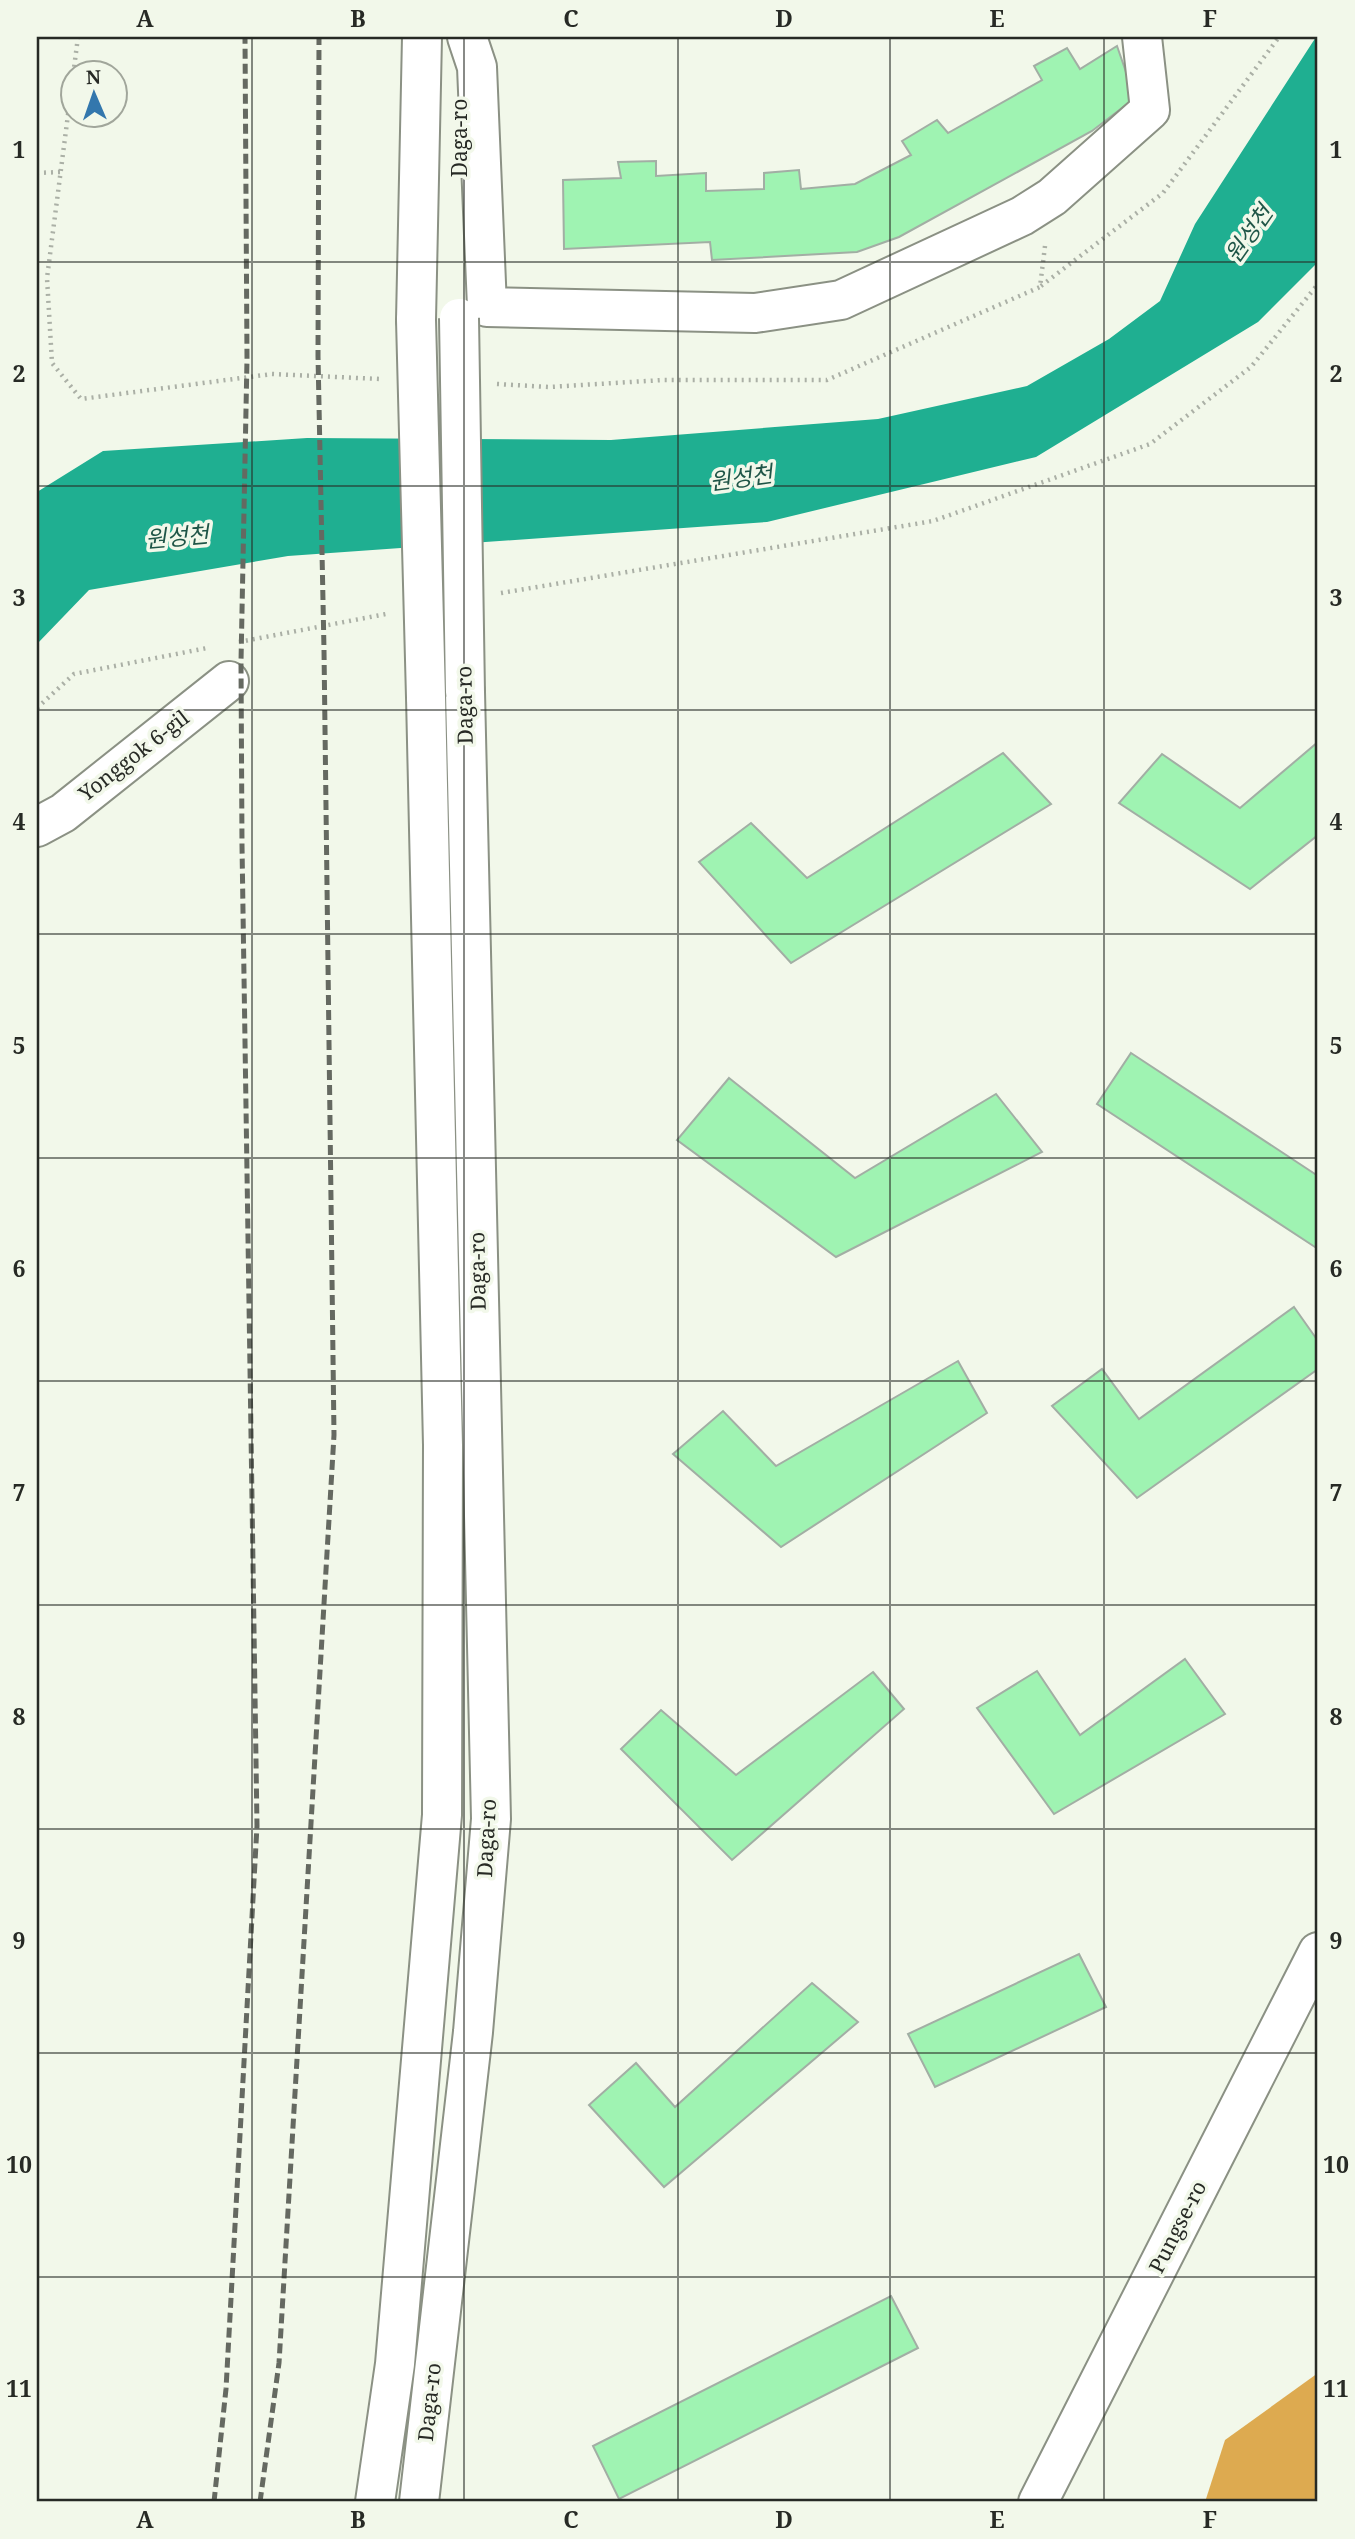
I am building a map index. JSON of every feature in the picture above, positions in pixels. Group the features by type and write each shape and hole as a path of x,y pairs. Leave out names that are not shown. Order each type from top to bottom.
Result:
{"street":[{"name":"Daga-ro","path":"375,2502 395,2364 442,1815 443,1445 416,320 422,37"},
{"name":"Daga-ro","path":"419,2502 472,2032 491,1819 465,692 473,313 461,37"},
{"path":"467,37 477,67 473,313 755,313 841,300 1022,216 1052,197 1150,110 1142,37"},
{"name":"Yonggok 6-gil","path":"37,827 63,813 229,681"},
{"name":"Pungse-ro","path":"1038,2502 1318,1952"}],"path":[{"path":"39,173 60,172 78,37"},
{"path":"1040,287 1163,193 1279,37"},
{"path":"495,594 933,521 1150,444 1251,367 1318,284"},
{"path":"235,642 399,612"},
{"path":"37,708 74,674 208,648"}],"shaded area":[{"path":"1318,2373 1318,2502 1205,2502 1225,2440"}],"water":[{"name":"원성천","path":"1316,37 1318,262 1258,322 1036,457 767,522 288,556 89,590 37,644 37,492 103,451 307,438 611,440 878,419 1027,386 1109,339 1160,301 1195,224"}],"building":[{"path":"1117,46 1135,98 1092,131 899,237 857,252 712,260 710,242 564,249 563,180 621,178 618,162 656,161 656,176 706,173 706,191 764,189 764,173 799,170 801,189 855,184 911,155 902,141 937,120 948,133 1042,80 1034,66 1067,48 1080,69"},
{"path":"1318,742 1318,835 1250,889 1119,803 1162,754 1240,808"},
{"path":"1003,753 1051,804 791,963 699,862 751,823 807,878"},
{"path":"1131,1053 1318,1176 1318,1249 1097,1104"},
{"path":"729,1078 855,1178 996,1094 1042,1152 836,1257 677,1140"},
{"path":"1294,1307 1318,1341 1318,1369 1137,1498 1052,1406 1102,1369 1139,1419"},
{"path":"958,1361 987,1413 781,1547 673,1454 723,1411 776,1466"},
{"path":"1185,1659 1225,1714 1054,1814 977,1708 1037,1671 1080,1735"},
{"path":"873,1672 904,1709 732,1860 621,1749 661,1710 736,1775"},
{"path":"1079,1954 1106,2007 935,2087 908,2034"},
{"path":"812,1983 858,2022 664,2187 589,2105 636,2063 675,2107"},
{"path":"891,2296 918,2348 619,2499 593,2446"}],"railway":[{"path":"214,2502 226,2389 257,1826 242,845 241,662 247,359 245,37"},
{"path":"260,2502 279,2363 334,1435 318,356 319,37"}]}
